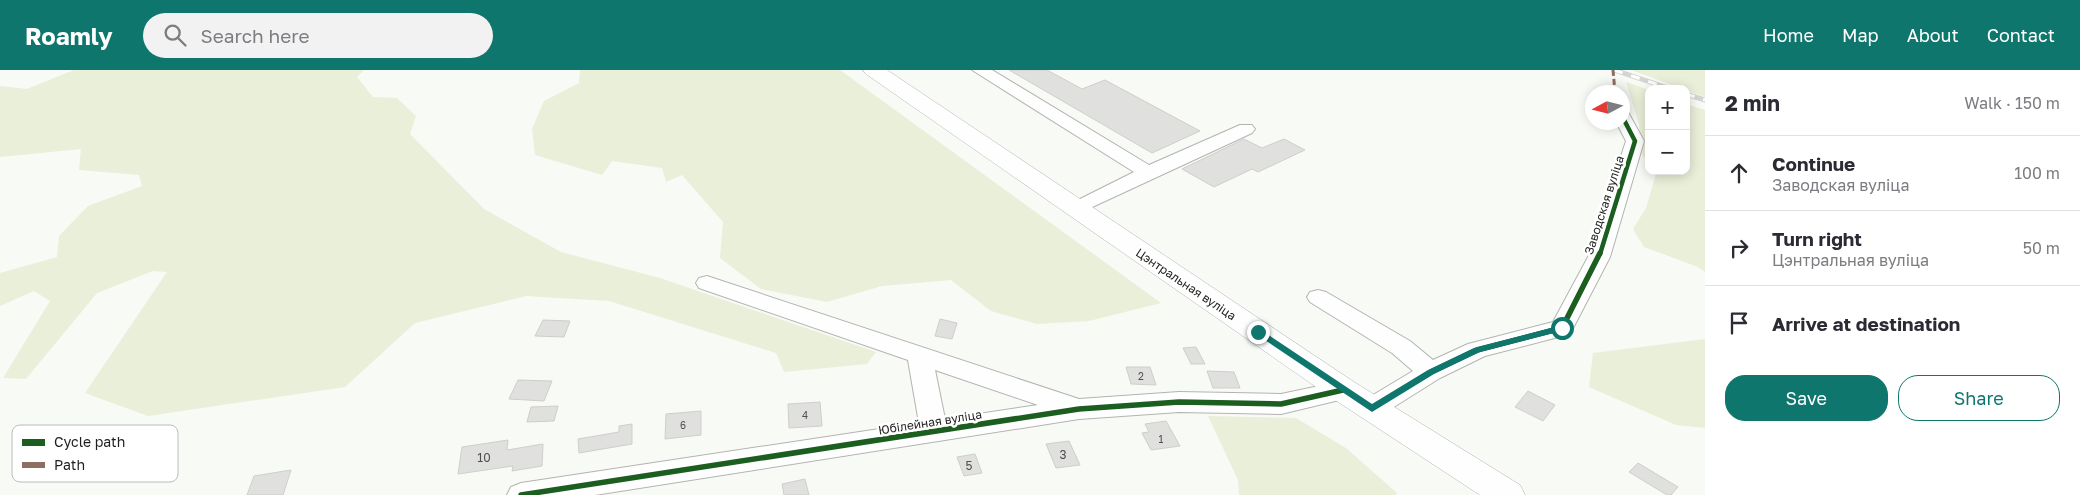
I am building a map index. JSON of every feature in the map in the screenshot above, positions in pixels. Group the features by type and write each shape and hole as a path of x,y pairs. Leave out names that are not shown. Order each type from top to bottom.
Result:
{"main road":[{"name":"Цэнтральная вуліца","path":"873,70 1343,390 1508,495"}],"street":[{"path":"980,70 1149,173"},
{"path":"1075,209 1246,129"},
{"name":"Заводская вуліца","path":"1372,408 1431,372 1477,350 1562,328 1599,257 1635,141 1629,130"},
{"path":"708,283 920,357 1079,409"},
{"path":"1318,297 1401,347 1431,372"},
{"path":"920,357 934,431"},
{"name":"Юбілейная вуліца","path":"521,495 1079,409 1179,402 1281,404 1343,390"}],"green space":[{"path":"74,70 364,70 357,77 373,97 397,98 416,116 410,134 484,209 561,252 660,278 876,352 867,364 784,372 776,353 609,301 526,296 415,323 345,387 148,416 85,393 167,272 153,271 97,293 26,379 3,378 50,301 34,291 0,306 0,273 57,257 59,236 88,206 142,186 139,175 79,170 81,149 0,157 0,86 27,89"},
{"path":"580,70 840,70 1161,303 1089,321 1037,324 991,311 951,280 882,286 827,302 761,289 720,258 723,222 682,175 666,182 662,168 612,161 602,175 535,155 532,129 544,101 579,83"},
{"path":"1631,70 1705,70 1705,97 1690,92 1690,85 1672,85"},
{"path":"1626,82 1645,89 1645,159 1642,155 1639,125 1630,95 1630,85 1627,85"},
{"path":"1690,105 1705,110 1705,272 1698,267 1644,247 1633,229 1646,208 1656,175 1690,175"},
{"path":"1705,339 1705,428 1676,425 1589,387 1593,353"},
{"path":"1208,416 1296,418 1346,448 1397,493 1395,495 1239,495 1238,480"}],"building":[{"path":"1009,70 1047,70 1082,89 1105,80 1200,131 1152,153"},
{"path":"1244,139 1262,148 1284,139 1305,150 1258,172 1252,169 1214,187 1182,169"},
{"path":"940,319 957,323 952,339 935,336"},
{"path":"543,320 570,321 564,337 535,336"},
{"path":"1196,347 1205,364 1191,364 1183,348"},
{"path":"1126,367 1150,367 1156,385 1131,384"},
{"path":"1207,371 1234,372 1240,388 1213,388"},
{"path":"518,380 552,381 544,401 509,399"},
{"path":"1528,391 1555,405 1543,421 1515,407"},
{"path":"820,402 822,426 789,428 788,404"},
{"path":"558,406 554,421 527,422 531,407"},
{"path":"701,411 701,435 665,439 666,414"},
{"path":"1166,421 1180,446 1151,450 1142,433 1149,432 1145,424"},
{"path":"632,424 632,444 579,453 578,439 619,432 619,426"},
{"path":"508,440 507,450 543,444 542,466 512,471 513,466 458,474 462,447"},
{"path":"1069,441 1080,465 1056,468 1046,444"},
{"path":"975,454 982,473 964,476 957,457"},
{"path":"1638,463 1678,487 1671,495 1667,495 1629,472"},
{"path":"291,470 283,495 247,495 254,476"},
{"path":"805,479 809,495 784,495 782,484"}],"railway":[{"path":"1614,70 1659,85"},
{"path":"1690,95 1705,100"}],"marked path":[{"path":"1613,70 1614,85"}],"cycle path":[{"path":"1372,408 1431,372 1477,350 1562,328 1599,257 1635,141 1629,130"},
{"path":"521,495 1079,409 1179,402 1281,404 1343,390"}],"route":[{"path":"1258,332 1372,408 1431,372 1477,350 1562,328"}]}
